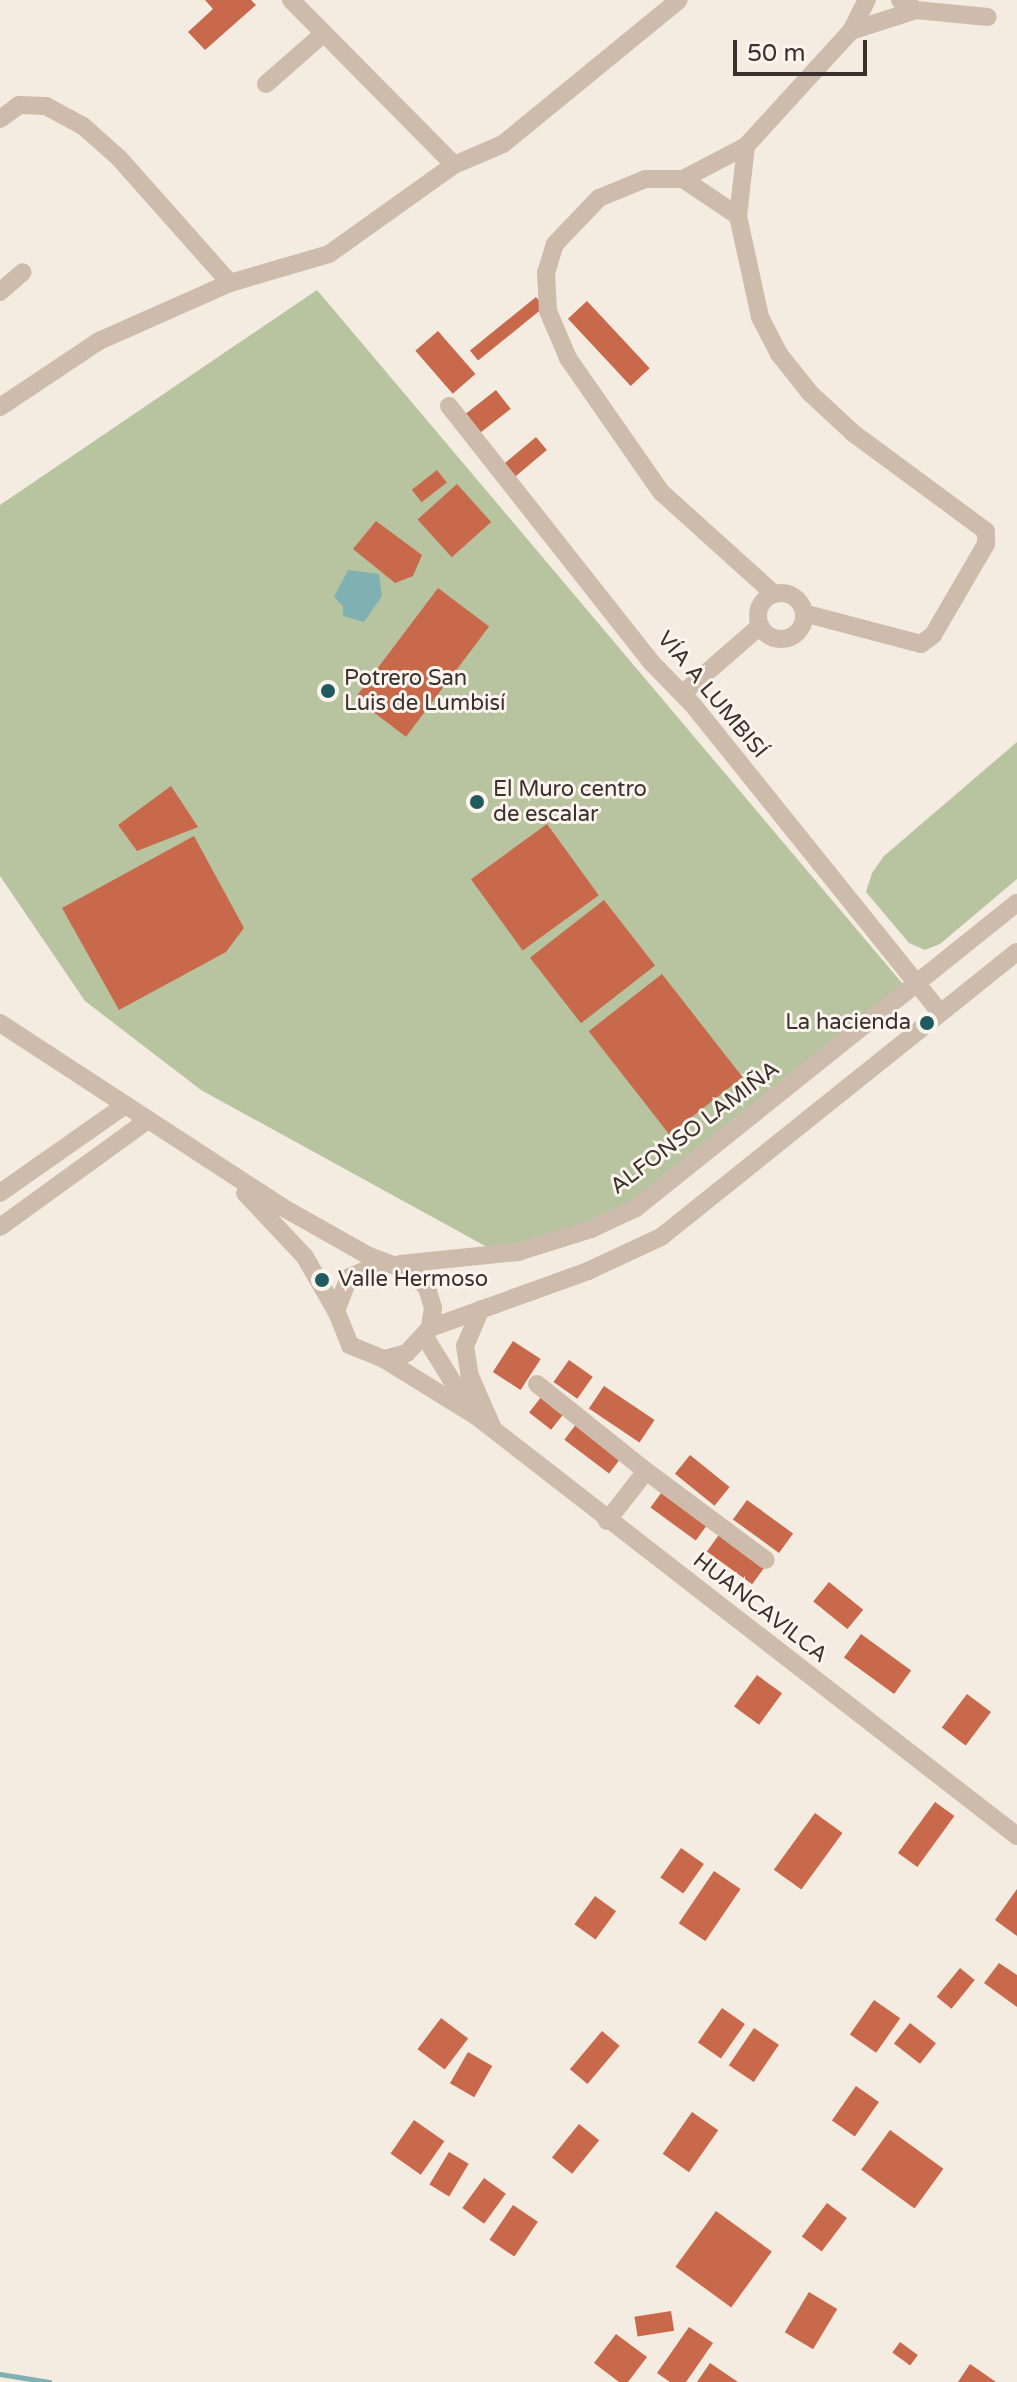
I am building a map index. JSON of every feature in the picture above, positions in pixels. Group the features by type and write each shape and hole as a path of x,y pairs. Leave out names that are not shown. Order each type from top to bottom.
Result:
{"street":[{"path":"291,0 454,165"},
{"path":"0,407 99,341 230,283 329,254 454,165 503,144 679,0"},
{"path":"774,594 661,492 568,358 548,311 546,273 555,244 575,218 621,186 683,179 746,146 851,31 867,0"},
{"path":"900,0 916,10"},
{"path":"851,31 916,10 988,17"},
{"path":"266,84 324,33"},
{"path":"0,119 19,105 46,106 83,126 119,158 230,283"},
{"path":"746,146 738,216 760,317 779,354 810,393 853,433 986,531 986,544 933,635 921,644 804,613 788,593 774,594 760,606 760,626 767,634 788,638 803,624 804,613"},
{"path":"683,179 738,216"},
{"path":"0,292 23,272"},
{"name":"VÍA A LUMBISÍ","path":"449,406 651,662 682,694 940,1012"},
{"path":"682,694 760,626"},
{"name":"ALFONSO LAMIÑA","path":"389,1263 518,1252 591,1229 636,1208 1017,903"},
{"path":"184,1143 282,1229 322,1280 350,1345 384,1359 407,1353 427,1333 481,1309 588,1271 661,1237 1017,952"},
{"path":"0,1023 282,1207 414,1273 427,1288 433,1308 427,1333"},
{"path":"0,1193 125,1105"},
{"path":"0,1227 148,1120"},
{"path":"336,1311 349,1277 389,1263"},
{"path":"481,1309 465,1346 470,1376 496,1436"},
{"name":"HUANCAVILCA","path":"427,1333 476,1416"},
{"name":"HUANCAVILCA","path":"384,1359 476,1416 496,1436 1017,1836"},
{"path":"537,1384 646,1471 766,1560"},
{"path":"607,1521 646,1471"}],"green space":[{"name":"Potrero San Luis de Lumbisí","path":"317,290 902,983 917,986 636,1208 554,1242 487,1247 201,1090 85,1001 0,876 0,505"},
{"path":"1017,742 1017,879 940,944 925,950 909,943 866,892 872,873 884,856"}],"water":[{"path":"348,570 379,574 382,596 364,622 343,616 343,606 334,597"}],"building":[{"path":"205,0 251,0 256,5 205,50 188,32 213,9"},
{"path":"536,297 544,307 478,361 470,350"},
{"path":"587,301 650,368 631,386 568,319"},
{"path":"438,331 475,374 453,394 415,351"},
{"path":"496,390 511,409 481,432 466,413"},
{"path":"536,437 547,450 515,477 504,464"},
{"path":"437,470 447,483 422,502 412,490"},
{"path":"457,484 491,522 452,557 418,519"},
{"path":"376,521 422,555 413,576 395,583 353,549"},
{"path":"438,588 489,627 406,737 355,698"},
{"path":"171,786 198,827 137,851 118,825"},
{"path":"547,824 599,895 523,950 471,879"},
{"path":"194,836 244,928 226,952 119,1010 62,908"},
{"path":"604,900 655,965 581,1023 530,958"},
{"path":"662,974 743,1077 669,1134 589,1031"},
{"path":"513,1341 541,1359 521,1390 493,1372"},
{"path":"569,1360 593,1377 577,1399 554,1382"},
{"path":"604,1386 655,1420 639,1442 589,1408"},
{"path":"542,1396 564,1413 551,1430 529,1413"},
{"path":"577,1423 622,1457 609,1473 564,1440"},
{"path":"690,1455 730,1487 715,1506 675,1474"},
{"path":"664,1489 709,1522 696,1541 650,1508"},
{"path":"747,1500 793,1534 779,1553 733,1519"},
{"path":"721,1532 766,1565 752,1584 707,1551"},
{"path":"829,1582 863,1610 847,1629 813,1601"},
{"path":"861,1634 911,1670 894,1694 844,1657"},
{"path":"757,1675 782,1693 759,1725 734,1707"},
{"path":"967,1694 991,1712 966,1746 942,1728"},
{"path":"935,1802 954,1816 917,1867 898,1853"},
{"path":"815,1813 843,1833 801,1890 774,1870"},
{"path":"681,1848 704,1864 683,1894 660,1877"},
{"path":"714,1871 741,1889 705,1941 679,1923"},
{"path":"1017,1889 1017,1936 995,1920"},
{"path":"595,1896 616,1911 595,1940 574,1924"},
{"path":"999,1963 1017,1975 1017,2007 984,1983"},
{"path":"960,1968 975,1980 951,2009 937,1997"},
{"path":"874,2000 900,2018 876,2053 850,2034"},
{"path":"722,2008 745,2024 721,2058 698,2042"},
{"path":"441,2018 468,2038 445,2070 418,2049"},
{"path":"910,2023 936,2043 920,2064 894,2043"},
{"path":"754,2028 779,2045 754,2082 729,2065"},
{"path":"602,2031 620,2046 587,2084 570,2069"},
{"path":"468,2052 492,2066 474,2097 450,2083"},
{"path":"856,2086 879,2102 855,2136 832,2120"},
{"path":"692,2112 718,2130 689,2172 663,2154"},
{"path":"414,2120 444,2141 421,2175 390,2154"},
{"path":"579,2124 599,2140 572,2174 552,2157"},
{"path":"890,2130 943,2169 915,2208 861,2170"},
{"path":"449,2152 469,2164 449,2196 429,2185"},
{"path":"484,2178 506,2194 484,2224 462,2208"},
{"path":"827,2203 847,2218 822,2252 802,2237"},
{"path":"513,2205 538,2222 514,2257 490,2240"},
{"path":"716,2211 772,2252 731,2307 675,2267"},
{"path":"809,2292 837,2309 813,2349 785,2332"},
{"path":"671,2311 674,2331 638,2337 634,2317"},
{"path":"689,2327 713,2343 686,2382 670,2382 657,2373"},
{"path":"616,2334 647,2357 628,2382 619,2382 594,2363"},
{"path":"900,2342 918,2355 910,2365 892,2353"},
{"path":"710,2363 738,2382 697,2382"},
{"path":"970,2364 996,2382 958,2382"}],"waterway":[{"path":"0,2374 49,2382"}],"place":[{"name":"Potrero San Luis de Lumbisí","path":"328,691"},
{"name":"El Muro centro de escalar","path":"477,802"},
{"name":"La hacienda","path":"927,1023"},
{"name":"Valle Hermoso","path":"322,1280"}]}
